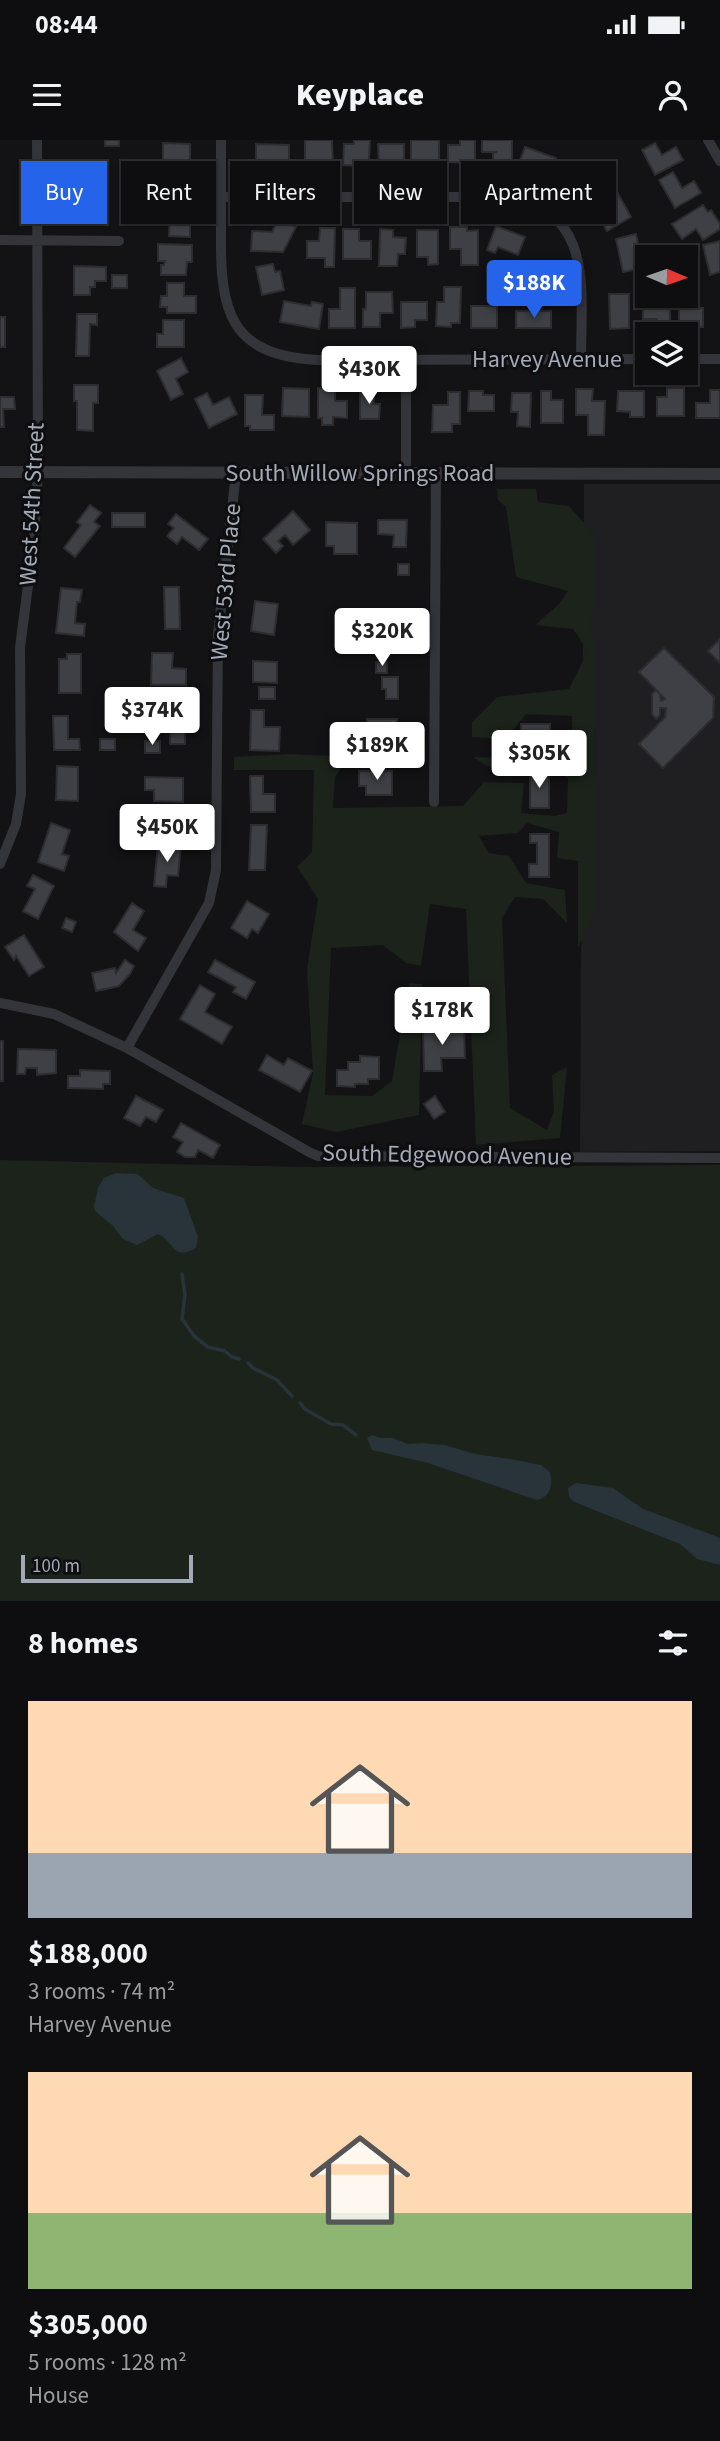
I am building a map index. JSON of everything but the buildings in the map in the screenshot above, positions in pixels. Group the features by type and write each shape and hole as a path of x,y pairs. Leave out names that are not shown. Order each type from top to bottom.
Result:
{"street":[{"name":"West 54th Street","path":"0,864 16,824 21,794 20,648 34,539 38,472 37,140"},
{"path":"221,140 221,197 503,197 522,199 538,205 562,224 578,253 581,270 581,359"},
{"path":"708,140 720,161"},
{"name":"Harvey Avenue","path":"221,197 222,285 229,313 243,335 268,352 291,358 635,359"},
{"path":"0,240 119,241"},
{"path":"698,359 720,359"},
{"path":"406,360 406,473"},
{"name":"South Willow Springs Road","path":"0,472 720,474"},
{"name":"West 53rd Place","path":"127,1048 209,902 216,870 218,634 236,473"},
{"path":"434,802 436,473"},
{"name":"South Edgewood Avenue","path":"0,1003 54,1014 127,1048 318,1156 720,1158"}],"shaded area":[{"path":"509,284 532,284 533,296 509,297"},
{"path":"584,484 720,484 720,1151 580,1152"},
{"path":"497,489 536,489 538,502 569,506 594,534 594,605 590,621 594,642 595,912 578,947 578,861 557,858 559,832 527,823 518,833 479,836 489,853 509,856 526,883 565,890 567,923 543,899 515,897 502,918 510,1108 547,1130 554,1111 552,1075 567,1067 560,1138 476,1145 466,909 430,904 421,966 406,963 383,945 331,948 325,1095 372,1096 392,1081 409,983 422,984 419,1115 336,1132 302,1124 313,1073 307,969 318,899 297,867 312,852 314,770 234,770 234,757 290,754 350,757 335,777 333,808 463,806 484,782 524,783 521,813 555,816 567,813 568,779 557,768 487,766 473,757 573,759 572,716 526,714 506,739 472,737 472,722 497,697 569,689 588,651 573,629 535,625 558,605 568,591 516,577 506,507 498,500"},
{"path":"0,1160 304,1167 720,1165 720,1601 0,1601"},
{"path":"116,1173 138,1174 153,1188 184,1198 198,1237 196,1248 188,1252 178,1252 158,1234 137,1245 123,1239 113,1226 95,1211 94,1206 98,1188 104,1178"},
{"path":"372,1435 393,1438 408,1444 445,1445 475,1454 541,1465 550,1472 550,1489 545,1496 537,1500 428,1463 372,1450 367,1438"},
{"path":"576,1483 613,1488 643,1509 718,1537 720,1565 697,1559 680,1544 574,1502 569,1497 568,1488"}],"waterway":[{"path":"182,1274 185,1295 182,1319 194,1336 208,1347 225,1351 239,1359"},
{"path":"248,1363 277,1380 292,1396"},
{"path":"300,1403 305,1409 331,1424 343,1425 356,1435"}]}
